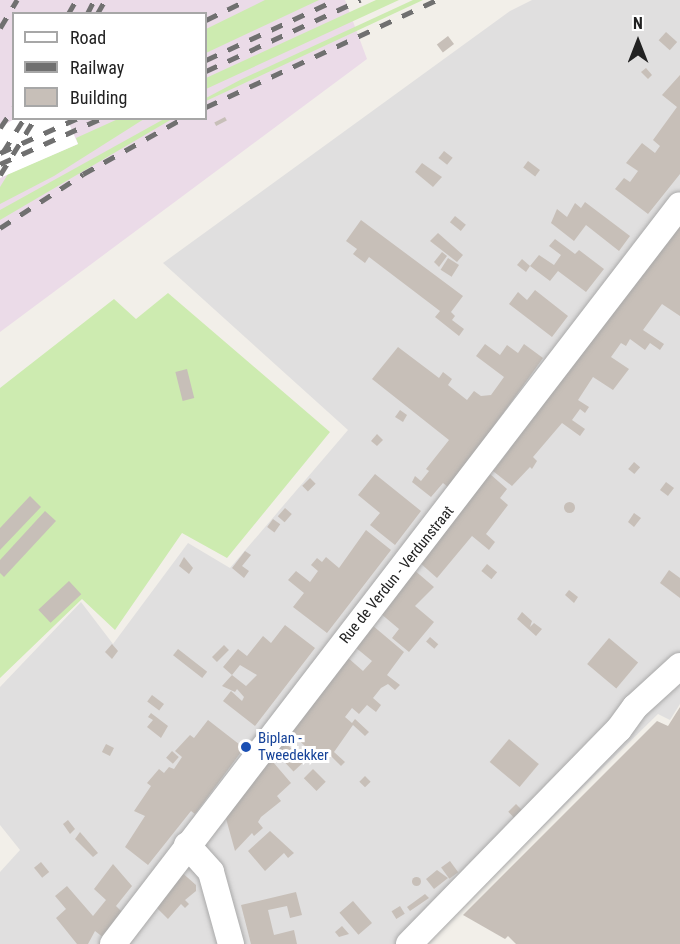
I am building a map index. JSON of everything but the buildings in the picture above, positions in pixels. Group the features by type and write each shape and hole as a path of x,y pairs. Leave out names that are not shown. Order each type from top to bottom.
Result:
{"street":[{"name":"Rue de Verdun - Verdunstraat","path":"113,944 187,845 465,490 680,205"},
{"path":"409,944 619,729 635,707 680,666"},
{"path":"187,845 211,872 231,944"}],"shaded area":[{"path":"0,0 345,0 367,59 0,332"},
{"path":"532,0 680,0 680,704 670,720 658,714 423,944 0,944 0,872 20,850 0,825 0,687 81,602 113,644 188,543 230,568 348,430 163,263 510,11"}],"green space":[{"path":"265,0 319,0 207,53 207,29"},
{"path":"376,0 399,0 207,89 207,78"},
{"path":"413,0 423,0 207,101 207,97"},
{"path":"116,120 142,120 54,176 0,204 0,187 8,174 78,144 76,138"},
{"path":"162,120 170,120 0,220 0,210"},
{"path":"168,293 330,432 227,558 182,533 115,630 82,599 0,678 0,388 114,299 136,319"}],"pier":[{"path":"12,120 67,120 78,144 0,178 0,128"}],"railway":[{"path":"0,28 17,0"},
{"path":"69,12 76,0"},
{"path":"88,12 94,0"},
{"path":"98,12 105,0"},
{"path":"207,20 247,0"},
{"path":"207,60 335,0"},
{"path":"207,71 360,0"},
{"path":"207,107 436,0"},
{"path":"0,128 12,110"},
{"path":"3,152 23,120"},
{"path":"0,175 34,120"},
{"path":"0,153 74,120"},
{"path":"0,164 98,120"},
{"path":"0,228 83,174 179,120"}],"place":[{"name":"Biplan - Tweedekker","path":"246,747"}]}
